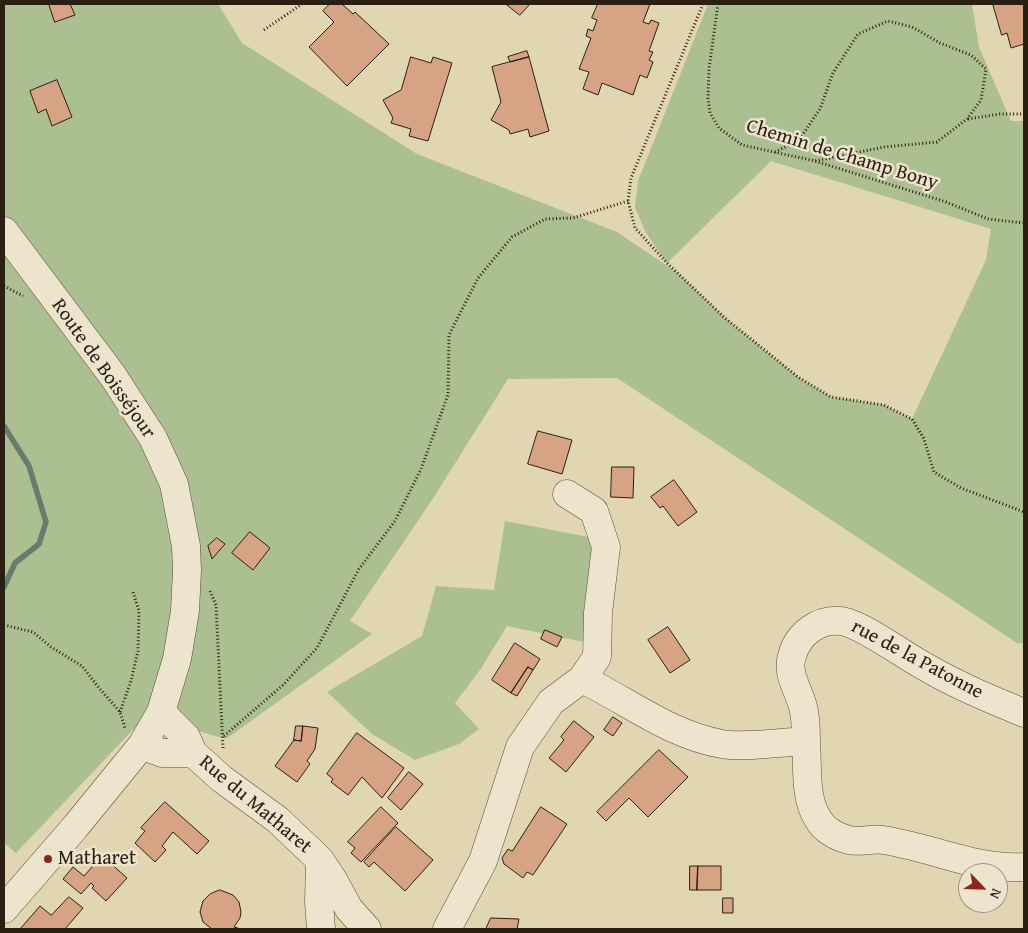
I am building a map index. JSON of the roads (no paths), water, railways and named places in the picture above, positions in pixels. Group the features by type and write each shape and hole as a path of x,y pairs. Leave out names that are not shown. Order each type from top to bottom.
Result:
{"street":[{"name":"Route de Boisséjour","path":"4,231 113,376 153,438 174,484 186,546 187,570 185,611 177,659 161,712 142,745 76,826 4,909"},
{"path":"447,929 482,861 520,748 551,702 582,679 597,657 598,613 606,547 594,511 567,494"},
{"name":"rue de la Patonne","path":"1024,713 984,697 946,678 857,626 841,620 825,622 810,628 798,641 791,656 790,673 803,706 809,789 812,807 818,821 833,834 850,840 881,840 983,866 1024,867"},
{"path":"582,679 606,690 648,716 701,739 723,744 806,741"},
{"name":"Rue du Matharet","path":"161,712 186,737 193,753 222,779 278,820 320,860 332,878 349,919 366,929"},
{"name":"Rue du Matharet","path":"142,745 162,753 193,753"},
{"path":"320,860 319,902 321,929"}],"waterway":[{"path":"4,426 29,466 46,522 39,544 15,563 4,587"}],"place":[{"name":"Matharet","path":"48,859"}]}
